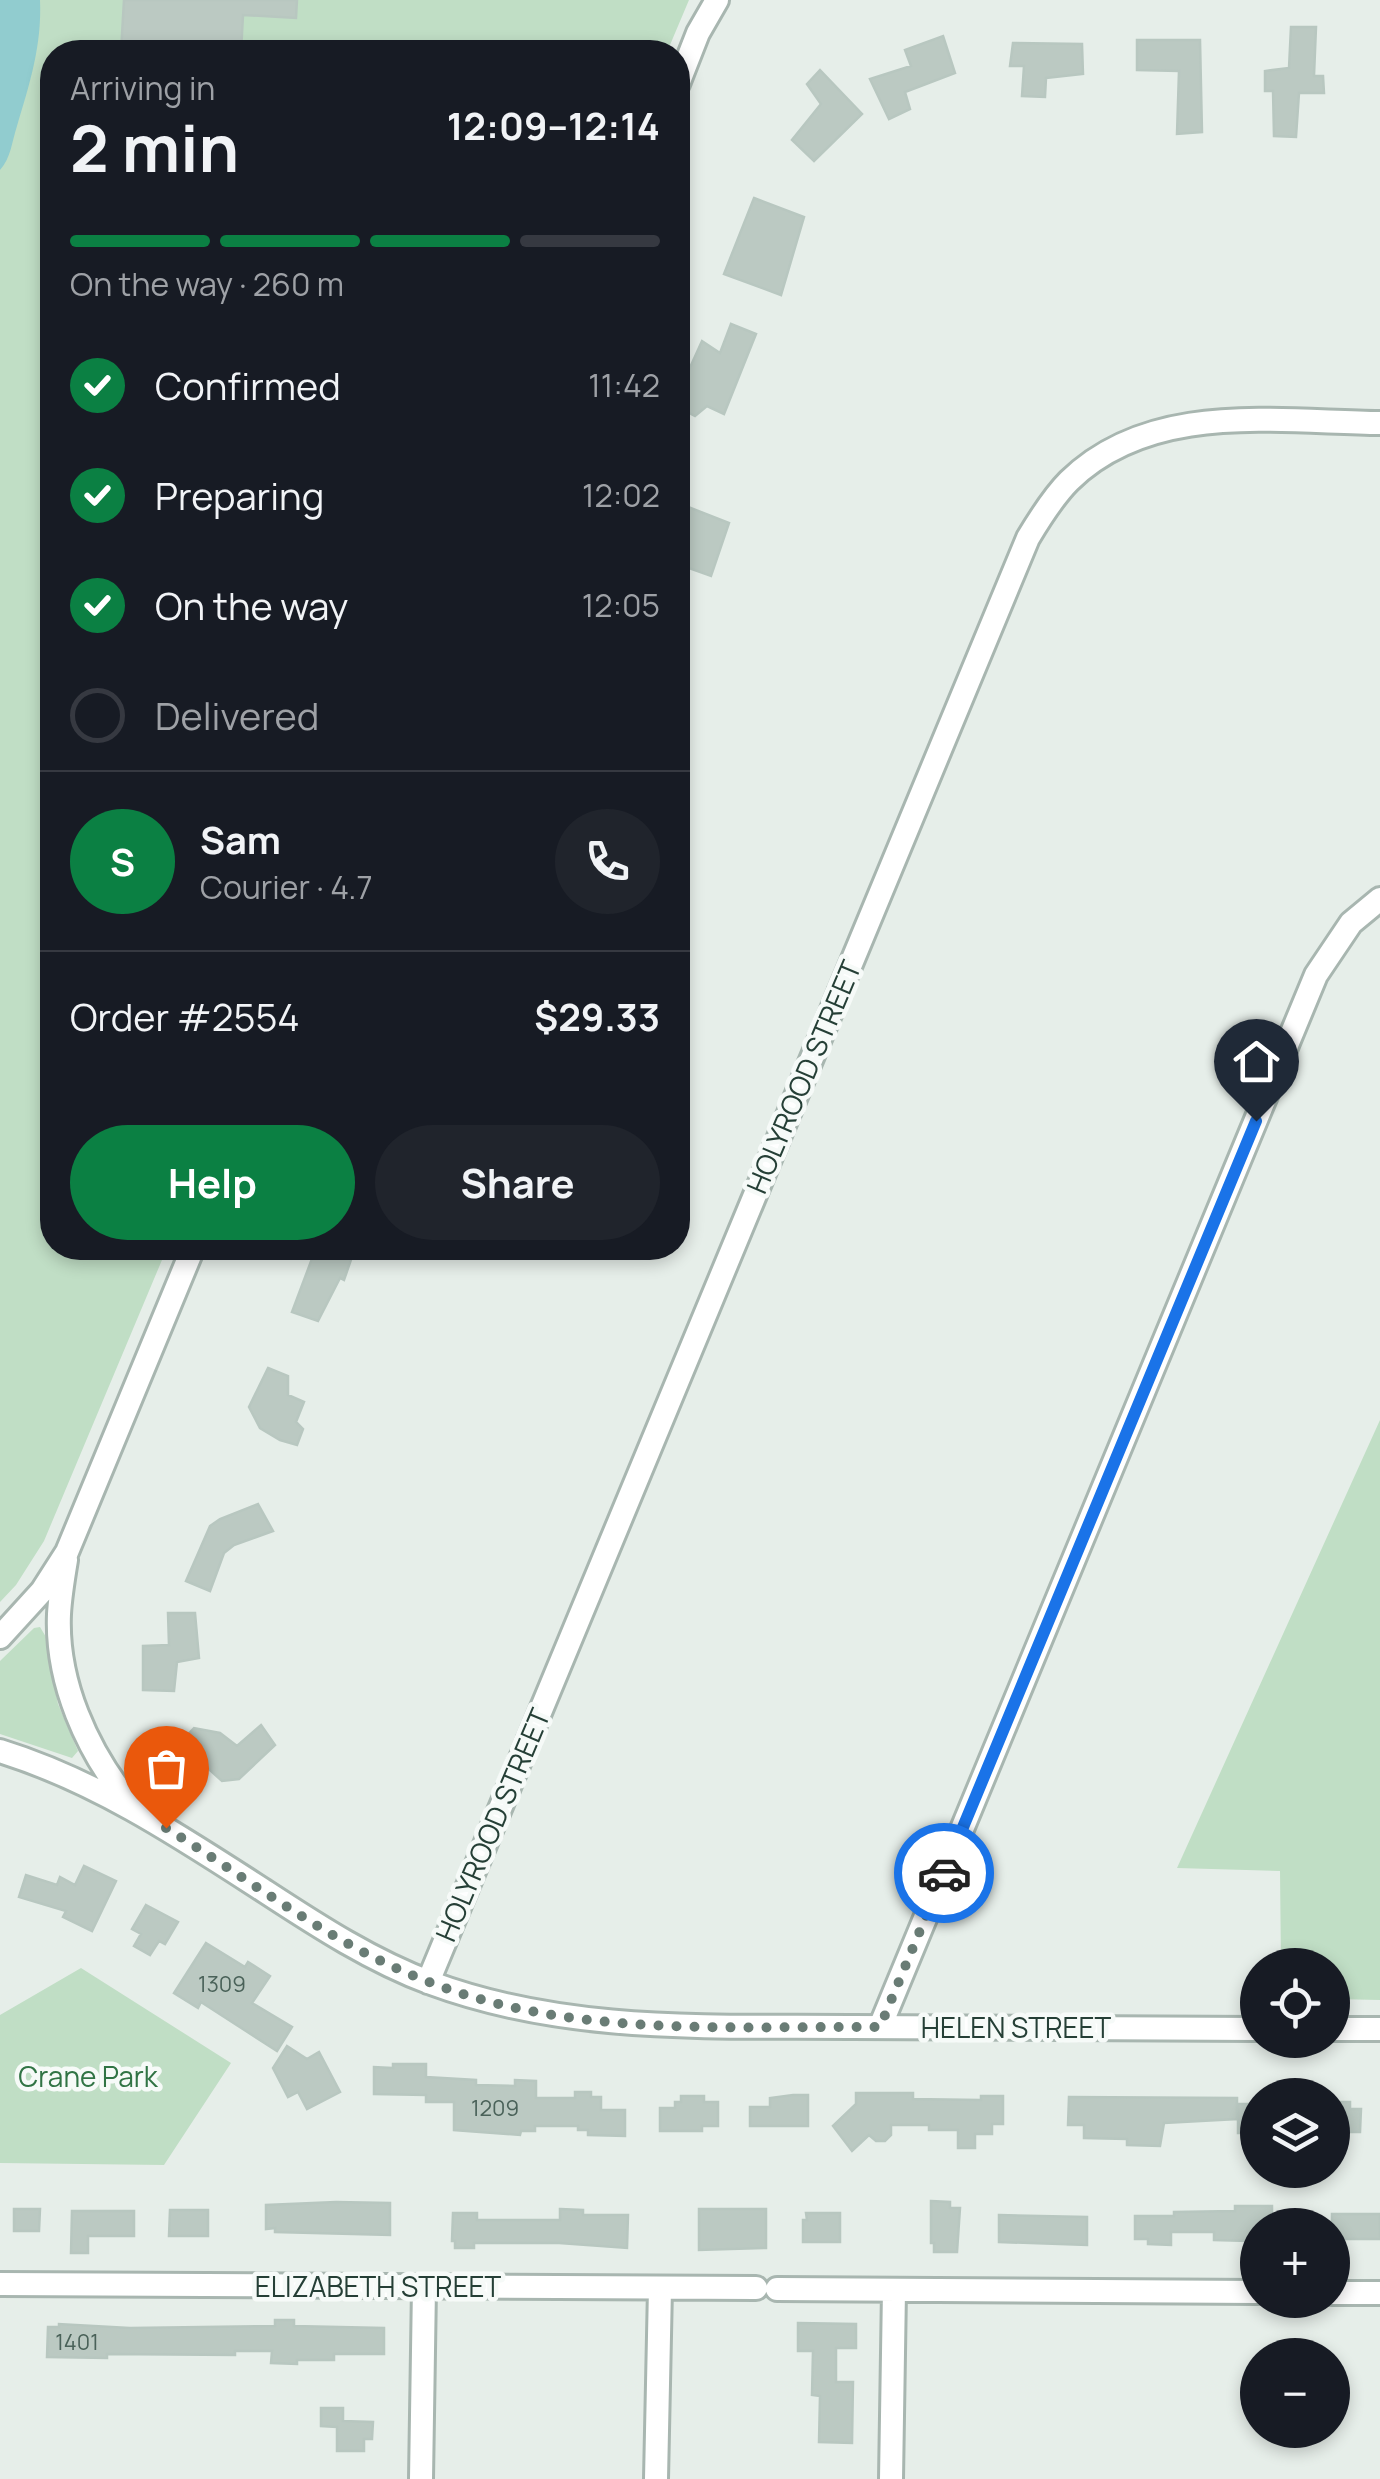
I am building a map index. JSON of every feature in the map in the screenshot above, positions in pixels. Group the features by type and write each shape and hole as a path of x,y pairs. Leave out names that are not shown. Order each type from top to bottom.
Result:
{"street":[{"path":"690,53 717,0"},
{"name":"HOLYROOD STREET","path":"428,1982 1028,538 1045,510 1076,474 1107,452 1148,434 1206,422 1380,423"},
{"path":"880,2027 1316,975 1351,924 1380,899"},
{"path":"0,1637 42,1591 66,1552 188,1260"},
{"path":"66,1552 59,1617 67,1680 94,1752 136,1810"},
{"name":"HELEN STREET","path":"0,1750 72,1776 136,1810 360,1950 428,1982 488,2002 612,2023 1240,2028"},
{"path":"1350,2029 1380,2029"},
{"name":"ELIZABETH STREET","path":"0,2284 1240,2292"},
{"path":"421,2479 424,2287"},
{"path":"656,2479 660,2288"},
{"path":"891,2479 894,2290"},
{"path":"1350,2293 1380,2293"}],"green space":[{"path":"0,0 689,0 672,40 40,40 40,1260 162,1260 44,1541 16,1585 0,1602"},
{"path":"1380,1420 1380,2000 1350,1999 1350,1948 1281,1948 1280,1871 1177,1868"},
{"path":"40,1627 46,1637 58,1704 78,1751 72,1758 0,1734 0,1661 34,1628"},
{"name":"Crane Park","path":"81,1968 231,2063 164,2165 0,2163 0,2015"}],"water":[{"path":"0,0 40,0 40,17 31,79 9,155 0,170"}],"building":[{"path":"124,0 297,0 296,18 243,15 242,40 122,40"},
{"path":"1291,27 1316,27 1314,76 1323,76 1324,93 1299,93 1296,137 1274,136 1273,91 1265,91 1265,71 1289,68"},
{"path":"943,36 955,73 905,92 910,109 889,119 870,79 911,66 905,50"},
{"path":"1137,40 1200,40 1202,132 1177,134 1179,71 1137,70"},
{"path":"1013,43 1082,44 1083,74 1046,78 1045,97 1022,96 1024,66 1010,66"},
{"path":"820,70 862,114 814,161 792,140 821,104 807,84"},
{"path":"754,198 804,217 781,295 724,274"},
{"path":"731,324 756,334 724,414 707,406 695,416 690,413 690,368 702,341 720,353"},
{"path":"690,508 729,523 711,576 690,568"},
{"path":"312,1260 351,1260 344,1280 340,1278 318,1321 292,1312"},
{"path":"268,1368 288,1376 288,1395 304,1402 296,1422 303,1429 297,1445 260,1428 249,1407"},
{"path":"258,1504 273,1531 234,1545 224,1553 210,1591 186,1581 210,1526"},
{"path":"168,1613 195,1613 199,1658 177,1662 174,1691 143,1690 143,1646 169,1645"},
{"path":"261,1725 275,1745 239,1779 222,1781 180,1743 194,1728 220,1733 237,1746"},
{"path":"84,1866 116,1881 92,1931 63,1917 66,1911 19,1897 26,1875 57,1885 60,1877 75,1885"},
{"path":"146,1905 178,1922 165,1944 159,1941 150,1955 134,1946 141,1934 132,1929"},
{"path":"206,1943 245,1967 248,1962 270,1976 252,2003 292,2027 277,2051 201,2002 198,2008 174,1993"},
{"path":"287,2046 307,2059 319,2052 340,2092 307,2109 298,2092 288,2097 273,2068"},
{"path":"393,2064 426,2064 426,2077 476,2080 476,2085 515,2086 515,2080 536,2081 536,2098 575,2098 575,2092 591,2092 591,2097 601,2097 601,2110 625,2110 625,2136 588,2135 588,2130 578,2130 578,2126 535,2126 535,2131 521,2131 520,2135 454,2130 454,2102 426,2102 426,2095 374,2094 374,2067 393,2068"},
{"path":"856,2093 913,2093 913,2099 981,2100 981,2096 1003,2096 1003,2124 992,2124 992,2134 975,2134 975,2148 958,2148 958,2130 891,2125 891,2135 885,2141 876,2141 869,2135 852,2151 833,2126 856,2104"},
{"path":"808,2095 808,2126 750,2126 750,2107 770,2107 770,2098"},
{"path":"681,2096 704,2096 704,2102 718,2102 718,2126 702,2126 702,2131 660,2131 660,2108 675,2108"},
{"path":"1069,2097 1237,2098 1237,2119 1164,2123 1160,2146 1127,2145 1127,2139 1084,2138 1084,2125 1068,2125"},
{"path":"1350,2109 1361,2109 1360,2132 1350,2132"},
{"path":"931,2201 950,2202 950,2208 960,2208 957,2252 934,2252"},
{"path":"390,2203 390,2235 266,2229 266,2205"},
{"path":"1235,2206 1272,2206 1240,2208 1240,2241 1214,2240 1214,2232 1171,2232 1171,2245 1135,2239 1135,2216 1235,2211"},
{"path":"14,2209 40,2209 39,2231 14,2231"},
{"path":"560,2209 583,2210 583,2215 628,2215 627,2248 474,2243 474,2248 455,2248 452,2241 453,2213 477,2213 477,2220 560,2220"},
{"path":"699,2209 766,2209 766,2248 699,2250"},
{"path":"170,2210 208,2210 208,2236 169,2236"},
{"path":"72,2211 134,2211 134,2236 88,2236 88,2253 71,2253"},
{"path":"806,2213 840,2213 840,2242 803,2242"},
{"path":"1350,2214 1380,2214 1380,2239 1350,2239"},
{"path":"999,2215 1087,2217 1087,2245 999,2242"},
{"path":"275,2320 294,2320 294,2326 384,2328 384,2354 334,2354 334,2360 297,2360 297,2364 271,2363 272,2351 235,2351 235,2355 47,2357 48,2327 59,2324 130,2328 275,2326"},
{"path":"798,2323 856,2324 856,2348 836,2348 836,2382 853,2382 852,2443 819,2442 820,2396 812,2395 813,2351 798,2351"},
{"path":"321,2408 343,2408 343,2421 373,2422 372,2439 364,2439 364,2451 337,2451 337,2427 321,2426"}],"way so far":[{"path":"166,1828 360,1950 428,1982 488,2002 612,2023 880,2027 944,1873"}],"route":[{"path":"944,1873 1256,1121"}]}
